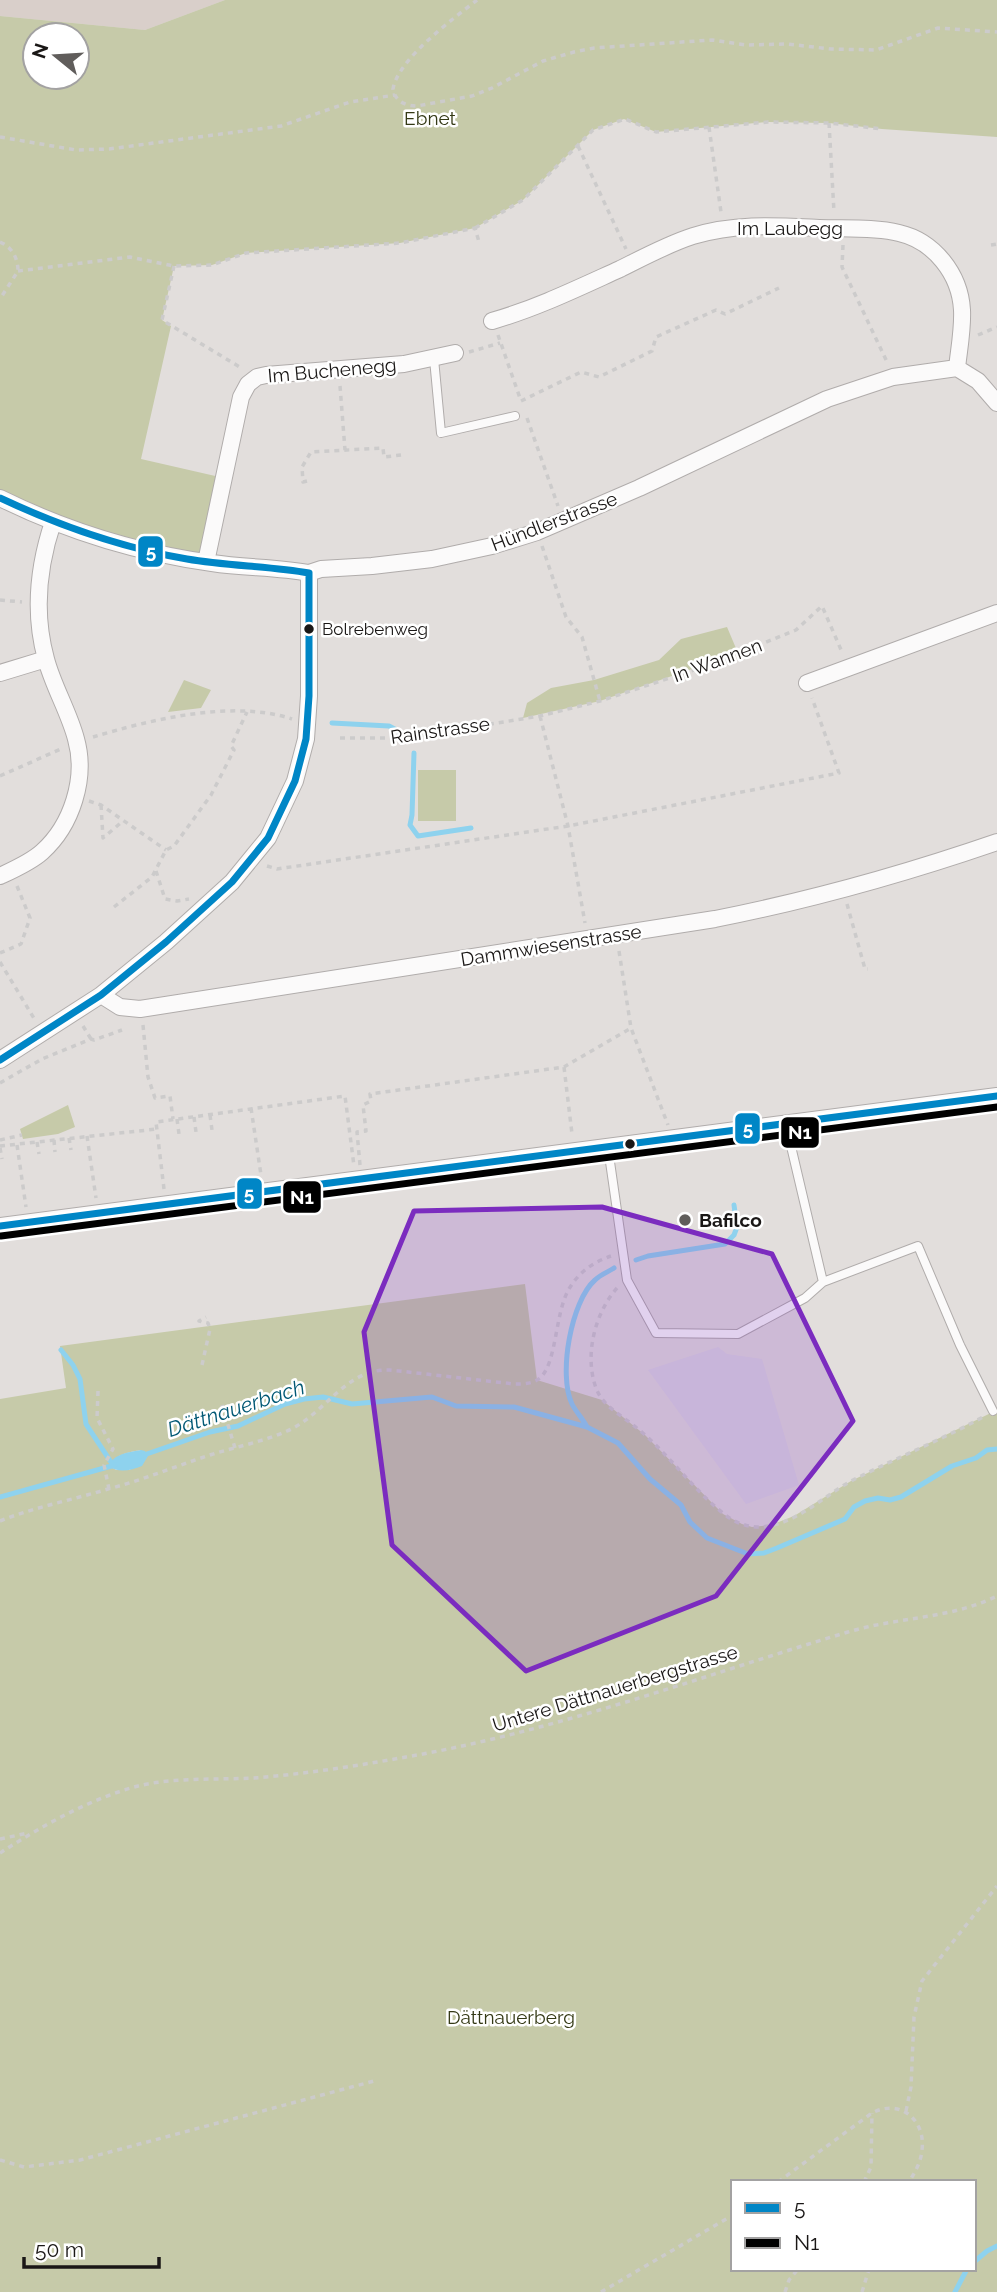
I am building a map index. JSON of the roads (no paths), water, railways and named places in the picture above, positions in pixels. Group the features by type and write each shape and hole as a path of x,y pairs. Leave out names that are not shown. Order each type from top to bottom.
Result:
{"street":[{"name":"Im Laubegg","path":"492,321 540,306 674,243 712,231 762,225 839,223 901,233 924,244 943,261 956,282 960,299 957,368"},
{"name":"Im Buchenegg","path":"206,562 241,397 248,384 257,377 434,359 455,353"},
{"path":"957,368 978,381 997,403"},
{"name":"Hündlerstrasse","path":"0,498 53,522 132,547 206,562 309,573 321,569 383,565 442,557 537,532 639,488 827,399 892,377 957,368"},
{"path":"7,877 42,852 64,824 76,796 80,772 77,742 46,659 38,603 40,574 53,522"},
{"path":"0,1060 101,995 210,904 251,862 282,813 295,781 306,739 309,696 309,573"},
{"path":"807,682 997,613"},
{"path":"0,673 46,659"},
{"name":"Dammwiesenstrasse","path":"101,995 120,1007 140,1009 746,913 843,889 997,842"},
{"path":"0,1226 997,1096"}],"lane":[{"path":"434,359 441,433 515,416"},
{"path":"786,1125 823,1282"},
{"path":"608,1148 627,1280 656,1333 738,1334 805,1298 823,1282 918,1246 960,1345 993,1411"}],"water":[{"path":"141,1450 148,1456 142,1466 121,1471 109,1466 118,1456"}],"waterway":[{"path":"332,723 389,726 402,733"},
{"path":"414,753 410,825 418,836 471,828"},
{"path":"636,1260 725,1244 734,1235 737,1227 734,1205"},
{"path":"587,1427 572,1404 568,1391 566,1375 569,1339 579,1304 587,1290 597,1278 614,1268"},
{"path":"61,1350 80,1379 86,1424 113,1465"},
{"name":"Dättnauerbach","path":"141,1456 210,1432 238,1426 285,1404 304,1399 323,1397 352,1404 432,1397 456,1406 514,1407 587,1427 618,1443 650,1479 681,1505 690,1522 707,1538 748,1554 764,1553 845,1519 854,1507 865,1501 901,1497 952,1466 976,1458 987,1450 997,1449"},
{"name":"Dättnauerbach","path":"0,1497 115,1465"},
{"path":"976,2260 997,2246"},
{"path":"955,2292 966,2271"}],"place":[{"name":"Bolrebenweg","path":"309,629"},
{"name":"Bafilco","path":"685,1220"}],"park label":[{"name":"Ebnet","path":"430,118"},
{"name":"Dättnauerberg","path":"511,2017"}]}
